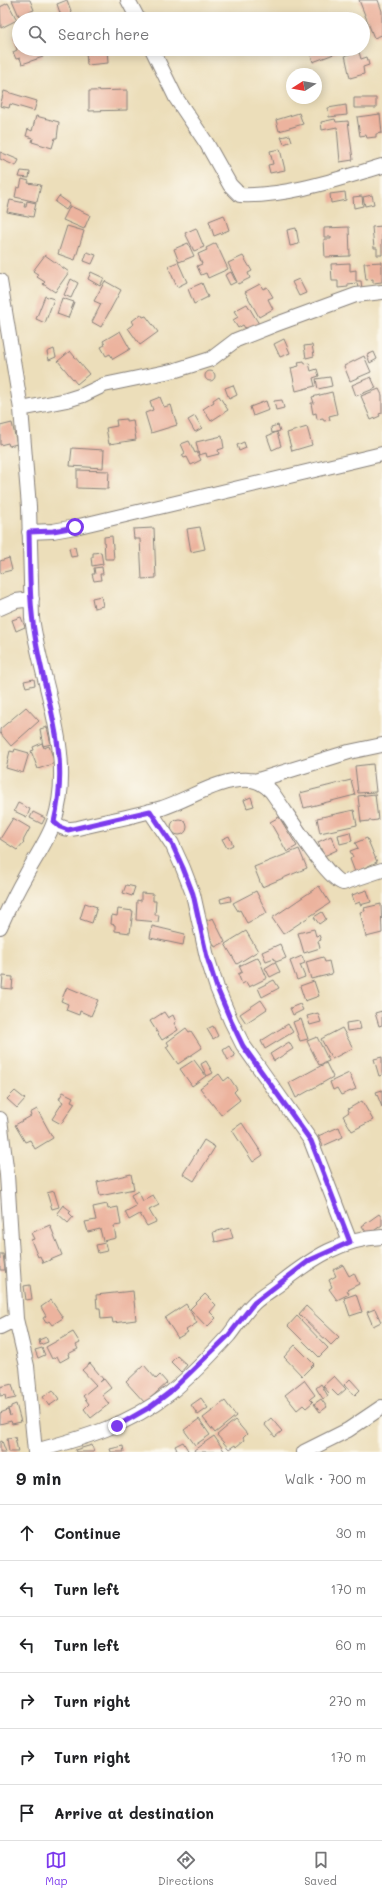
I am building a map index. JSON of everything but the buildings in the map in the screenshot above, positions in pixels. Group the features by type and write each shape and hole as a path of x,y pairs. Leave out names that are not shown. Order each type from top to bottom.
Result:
{"street":[{"path":"128,0 134,12"},
{"path":"155,56 176,98 207,144 230,185 240,195 260,194 311,187 382,166"},
{"path":"0,281 4,337 21,409 29,507 32,600 35,637 57,734 60,757 59,802 54,822 0,927"},
{"path":"21,409 67,400 104,385 176,370 211,359 236,340 274,325 356,295 382,292"},
{"path":"29,532 53,531 75,527 382,454"},
{"path":"0,608 16,601 32,600"},
{"path":"54,822 60,827 68,830 150,811 232,782 255,780 349,752 382,745"},
{"path":"255,780 266,785 271,791 325,868 339,882 343,883 382,870"},
{"path":"150,811 172,844 183,868 193,894 209,963 217,988 231,1021 243,1046 311,1141 350,1242"},
{"path":"0,1119 16,1319 27,1366 35,1452 117,1426 150,1407 170,1392 199,1366 228,1336 254,1303 310,1260 350,1242 382,1237"},
{"path":"0,1327 16,1319"},
{"path":"304,1452 348,1430 382,1407"}],"route":[{"path":"75,527 53,531 29,532 32,618 57,734 60,757 59,802 54,822 60,827 68,830 150,811 162,826 183,868 193,894 207,957 217,988 231,1021 243,1046 311,1141 350,1242 310,1260 254,1303 228,1336 199,1366 170,1392 150,1407 117,1426"}]}
